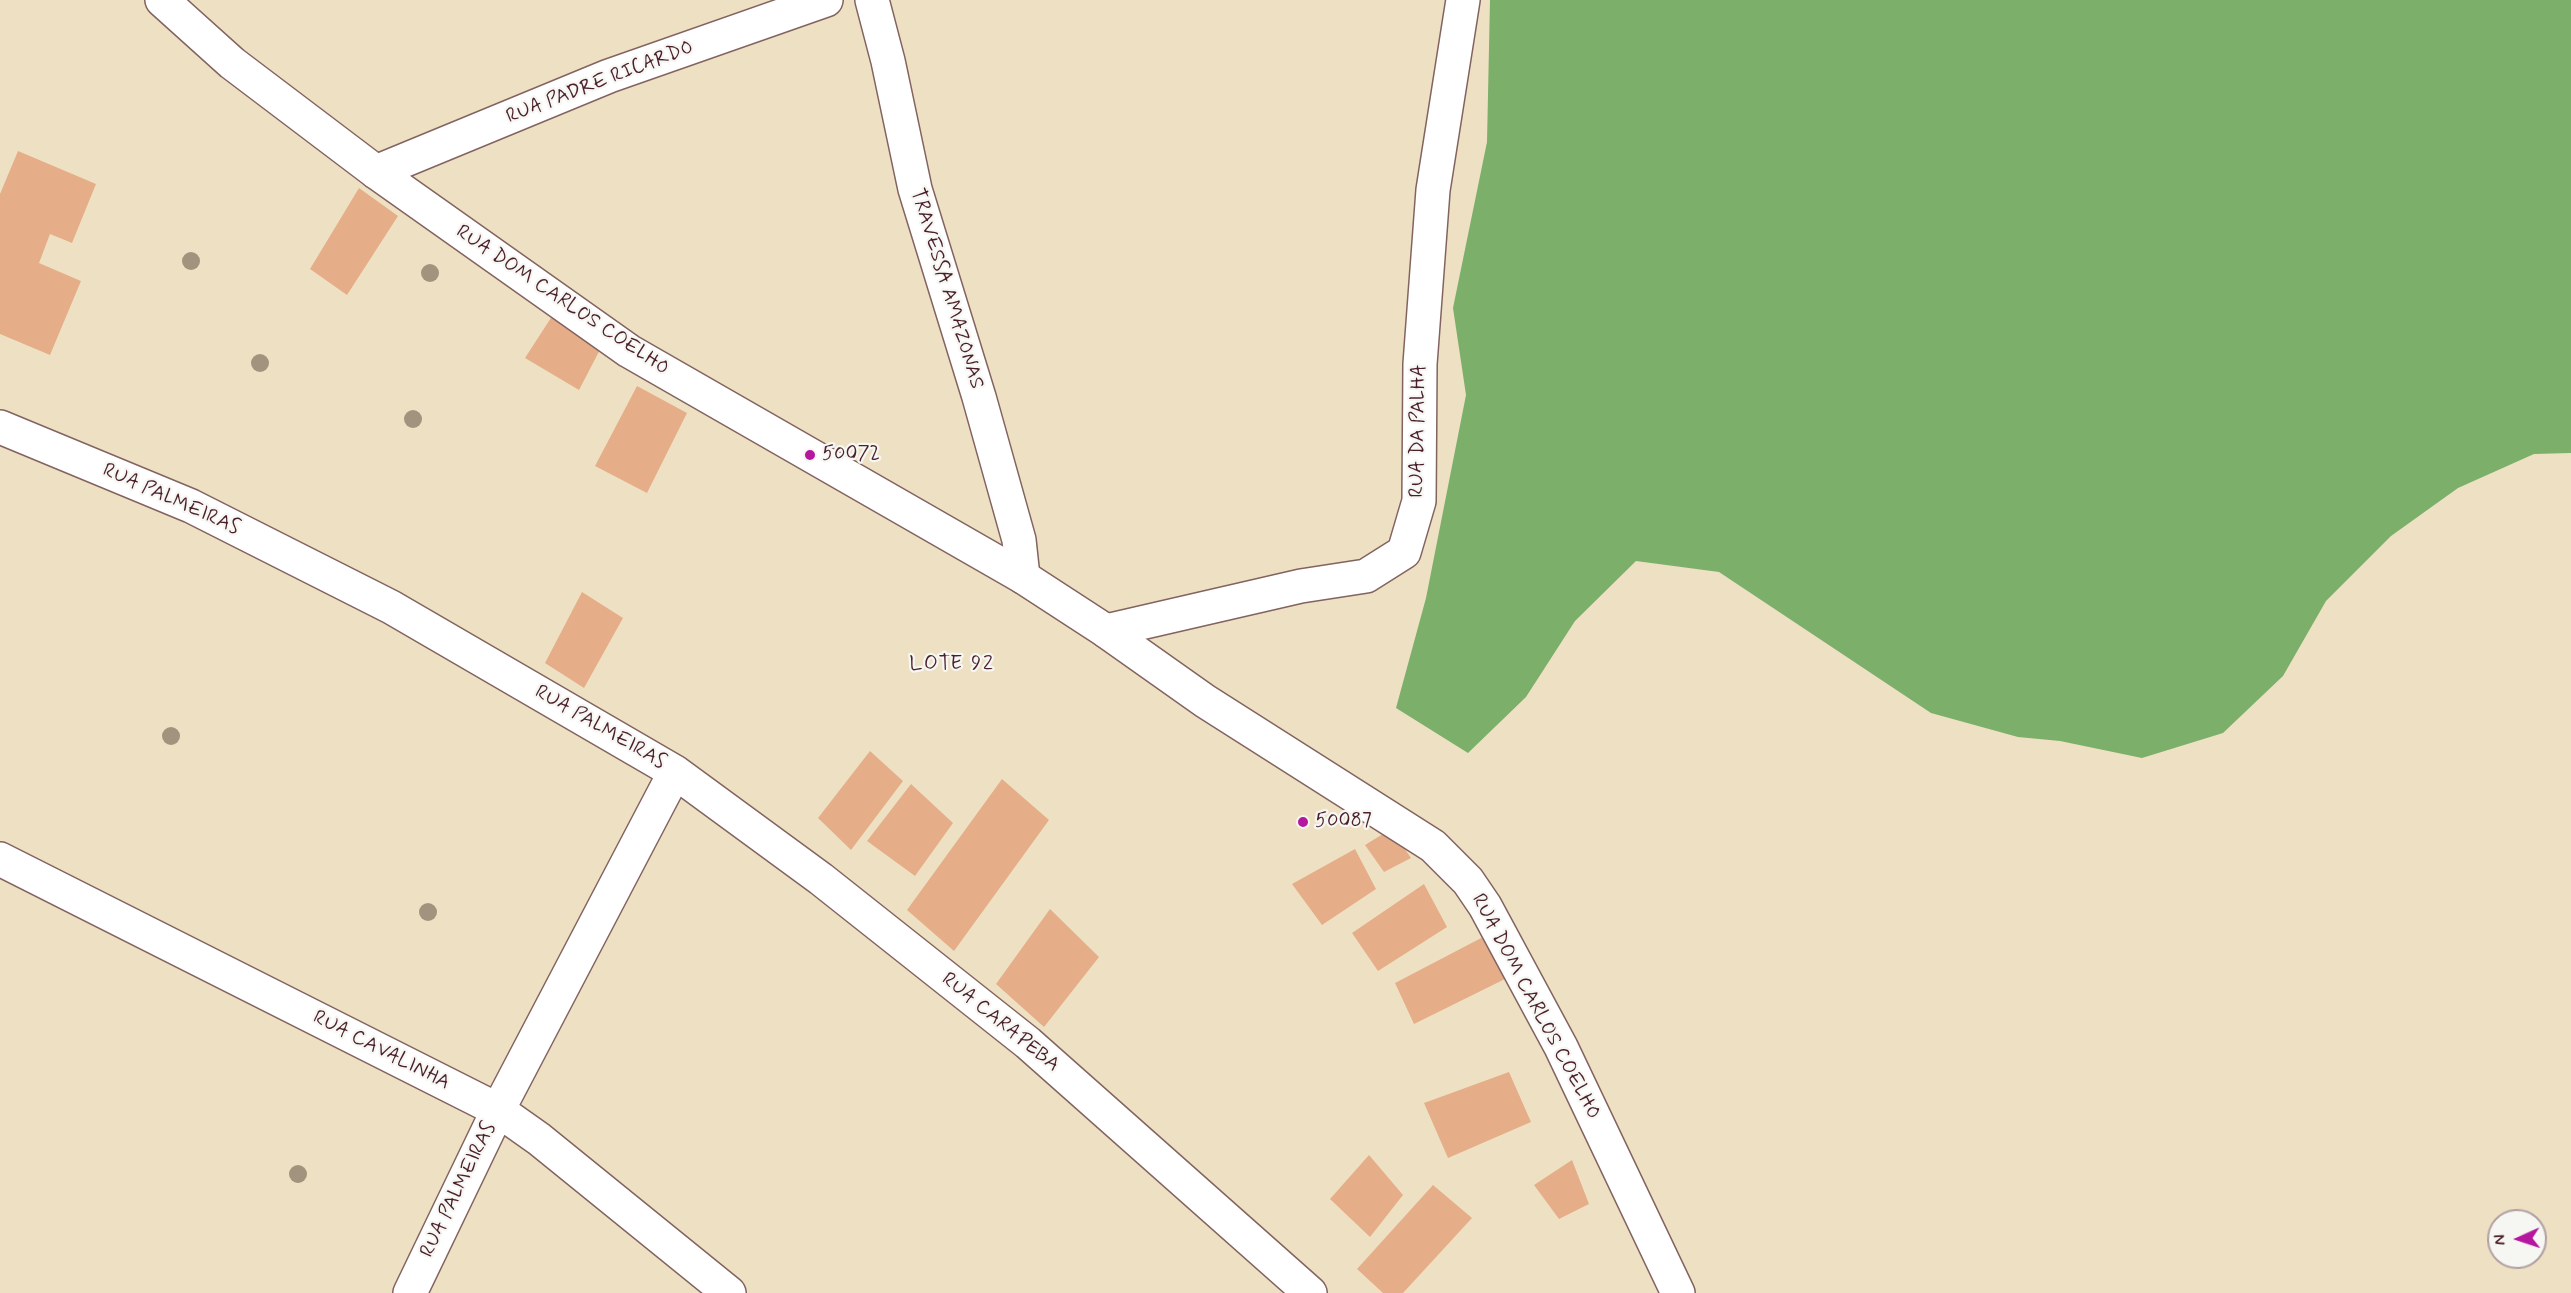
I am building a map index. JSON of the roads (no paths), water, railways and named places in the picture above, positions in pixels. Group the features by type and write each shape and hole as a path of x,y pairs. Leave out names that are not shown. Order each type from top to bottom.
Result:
{"street":[{"name":"RUA DOM CARLOS COELHO","path":"162,0 232,63 376,172 629,351 1023,577 1106,631 1205,701 1415,834 1450,861 1468,881 1485,906 1561,1047 1678,1293"},
{"name":"RUA PADRE RICARDO","path":"376,172 609,76 826,0"},
{"name":"TRAVESSA AMAZONAS","path":"872,0 888,61 915,189 1016,529 1023,577"},
{"name":"RUA DA PALHA","path":"1106,631 1301,586 1366,576 1404,552 1419,501 1420,364 1433,190 1463,0"},
{"name":"RUA PALMEIRAS","path":"0,426 191,506 381,602 675,772 498,1110 410,1293"},
{"name":"RUA CARAPEBA","path":"675,772 821,879 1028,1043 1310,1293"},
{"name":"RUA CAVALINHA","path":"0,859 498,1110 539,1139 729,1293"}],"place":[{"name":"50072","path":"810,455"},
{"name":"50087","path":"1303,822"}],"district":[{"name":"LOTE 92","path":"952,665"}]}
